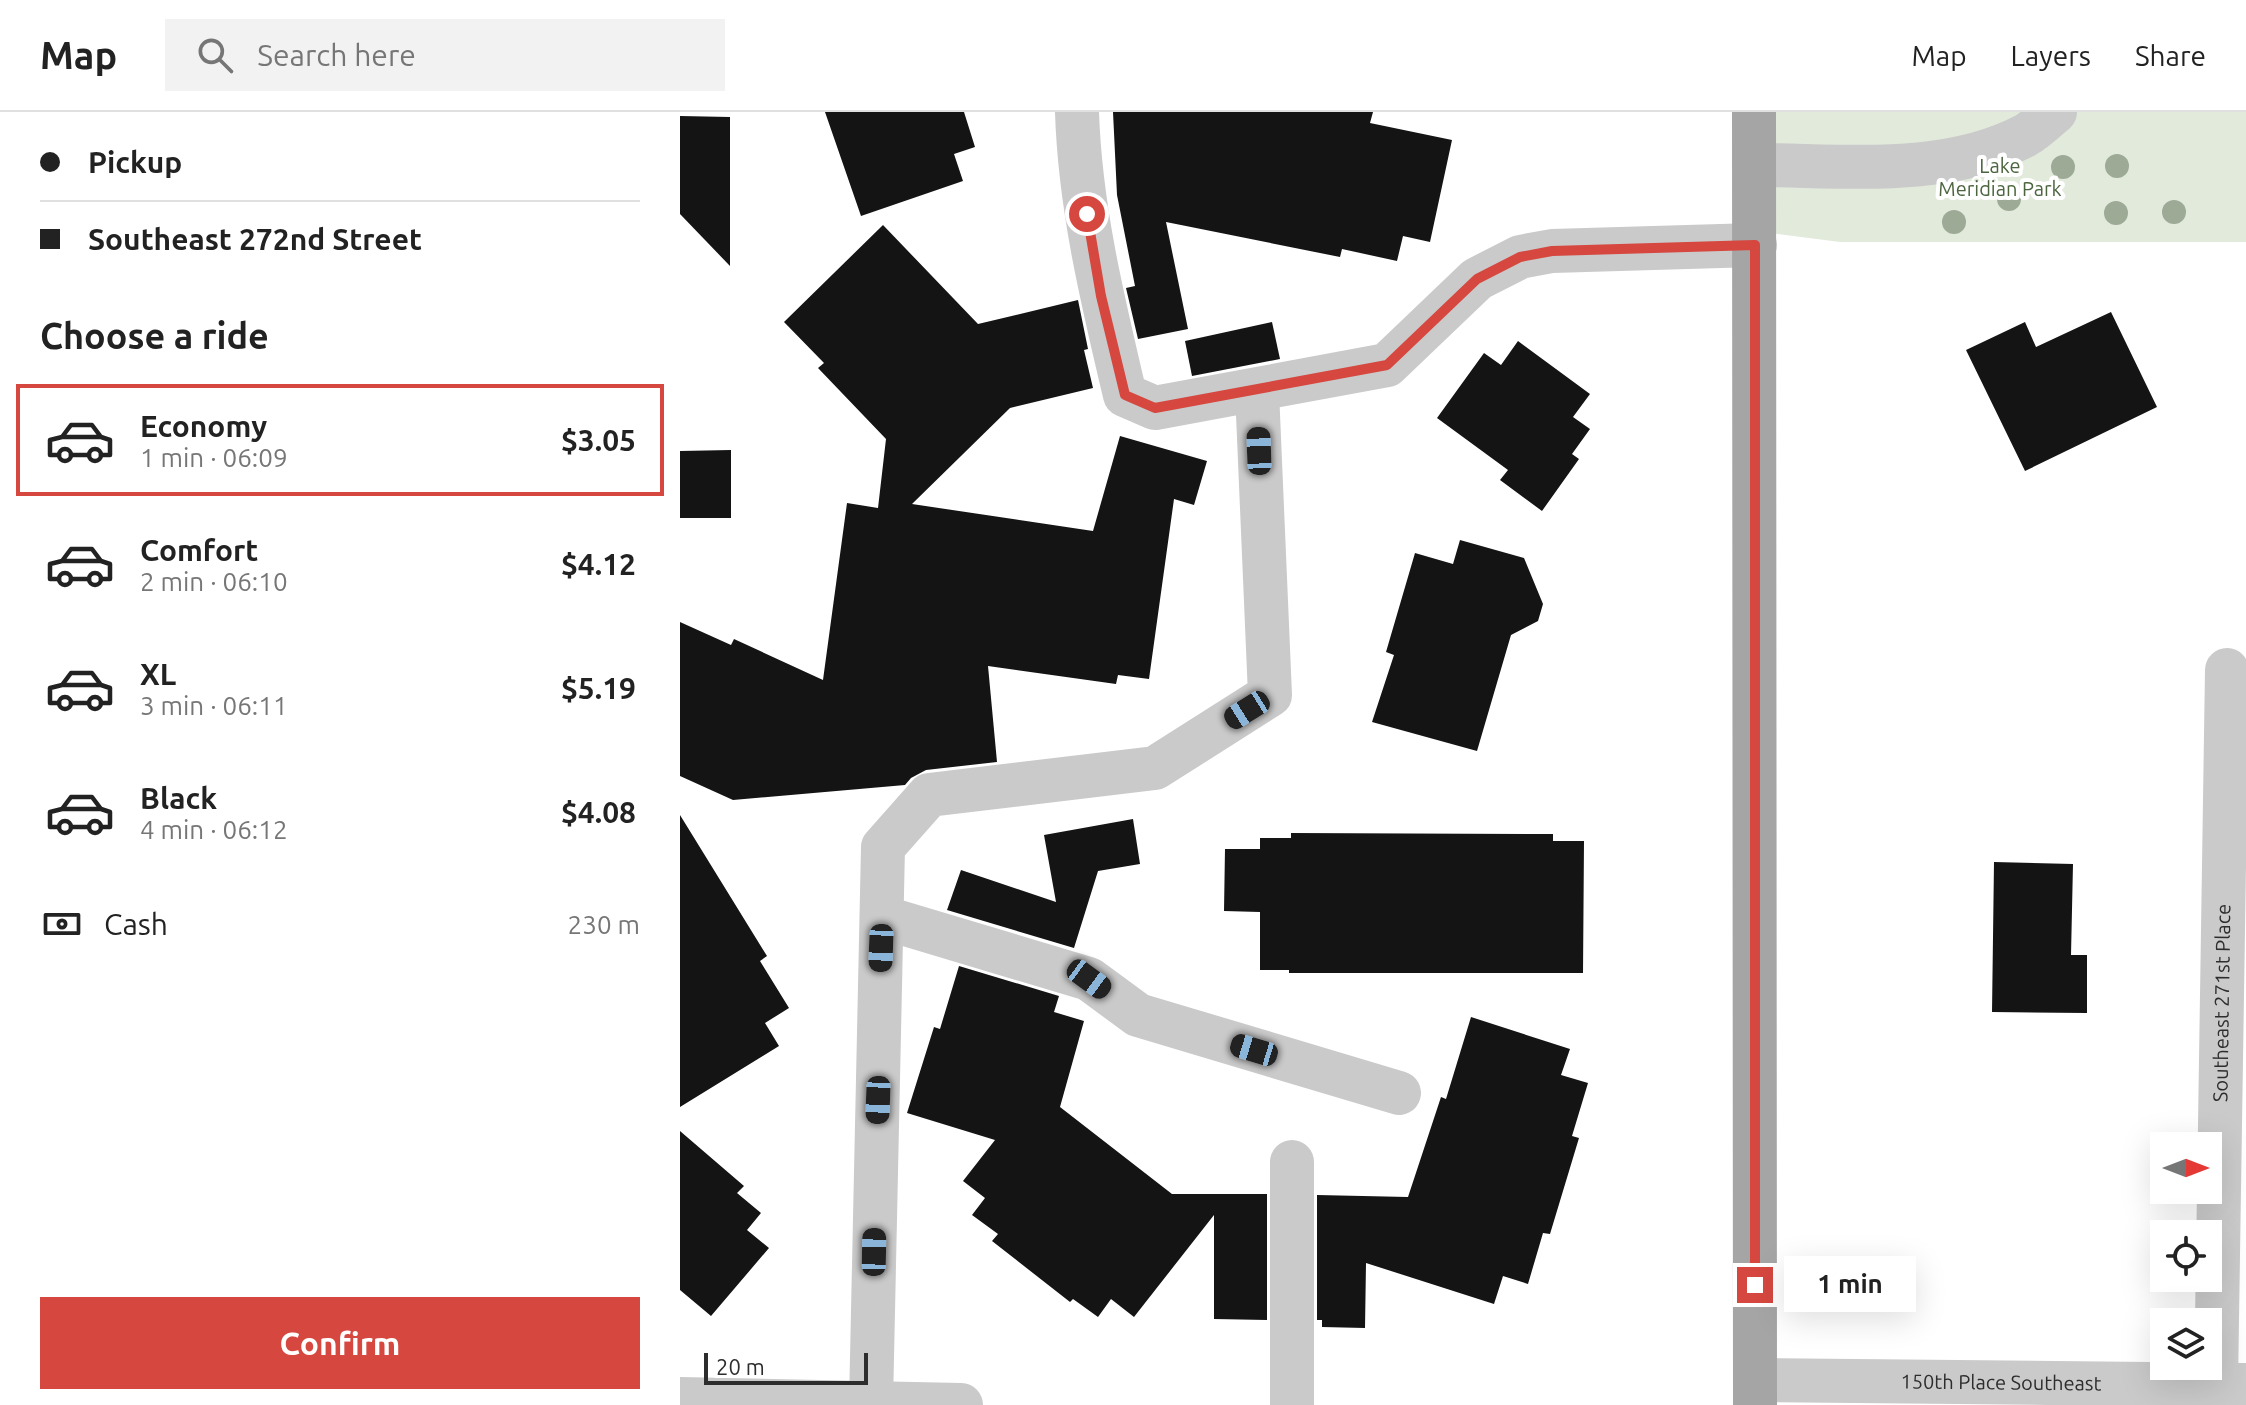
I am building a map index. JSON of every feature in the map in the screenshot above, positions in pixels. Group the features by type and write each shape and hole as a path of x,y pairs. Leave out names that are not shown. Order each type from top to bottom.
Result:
{"main road":[{"path":"1754,112 1755,1392"}],"street":[{"path":"1077,112 1087,214 1101,296 1125,395 1155,408 1387,365 1477,279 1520,257 1552,251 1755,245"},
{"path":"1754,165 1937,164 1977,156 2028,134 2055,112"},
{"path":"871,1404 883,847 929,795 1155,768 1270,695 1257,391"},
{"name":"Southeast 271st Place","path":"2227,670 2231,1385"},
{"path":"882,917 1089,979 1138,1015 1399,1093"},
{"path":"1292,1162 1292,1405"},
{"name":"150th Place Southeast","path":"1755,1392 2231,1385"},
{"path":"680,1399 961,1405"}],"green space":[{"name":"Lake Meridian Park","path":"1754,112 2246,112 2246,242 1840,242 1754,231"}],"building":[{"path":"825,112 964,112 975,147 954,154 963,181 861,216"},
{"path":"1113,112 1373,112 1370,123 1452,140 1430,242 1403,236 1397,261 1342,249 1340,257 1166,222 1188,329 1138,339 1126,288 1135,286 1117,195"},
{"path":"680,116 730,117 730,266 680,214"},
{"path":"883,225 978,324 1078,300 1088,349 1084,350 1093,388 1010,408 912,504 1093,531 1120,436 1207,461 1194,505 1174,499 1149,679 1118,675 1116,684 988,666 997,762 926,770 905,785 733,800 680,776 680,622 731,645 734,639 823,680 847,503 878,508 886,439 818,368 824,363 784,322"},
{"path":"2111,312 2157,407 2025,471 1966,350 2025,322 2036,347"},
{"path":"1272,322 1280,359 1192,376 1185,341"},
{"path":"1518,341 1590,394 1573,417 1590,429 1572,454 1579,459 1542,511 1500,480 1508,470 1437,418 1484,353 1501,365"},
{"path":"731,450 731,518 680,518 680,451"},
{"path":"1460,540 1524,558 1543,604 1538,621 1511,635 1477,751 1372,722 1394,655 1386,652 1415,553 1453,564"},
{"path":"680,815 767,956 760,961 789,1008 765,1023 779,1046 680,1107"},
{"path":"1133,819 1140,864 1098,871 1074,948 947,910 961,870 1056,902 1044,835"},
{"path":"1291,833 1553,834 1553,841 1584,841 1583,973 1289,973 1289,970 1260,970 1260,912 1224,911 1225,849 1260,849 1260,838 1291,838"},
{"path":"1994,862 2073,864 2071,955 2087,955 2087,1013 1992,1012"},
{"path":"959,966 1059,996 1054,1012 1084,1021 1060,1107 1172,1194 1267,1194 1267,1320 1214,1319 1214,1215 1134,1317 1111,1299 1098,1317 1073,1299 1070,1302 992,1241 998,1234 972,1215 985,1198 963,1181 995,1140 907,1113 934,1027 940,1029"},
{"path":"1471,1017 1570,1049 1561,1075 1588,1083 1572,1136 1579,1138 1550,1234 1543,1233 1528,1284 1503,1276 1494,1304 1366,1263 1365,1328 1322,1327 1322,1320 1317,1320 1317,1195 1408,1197 1441,1097 1446,1099"},
{"path":"680,1131 744,1186 737,1193 761,1213 747,1230 769,1248 711,1316 680,1290"}],"route":[{"path":"1087,214 1101,296 1125,395 1155,408 1387,365 1477,279 1520,257 1552,251 1755,245 1755,1285"}]}
